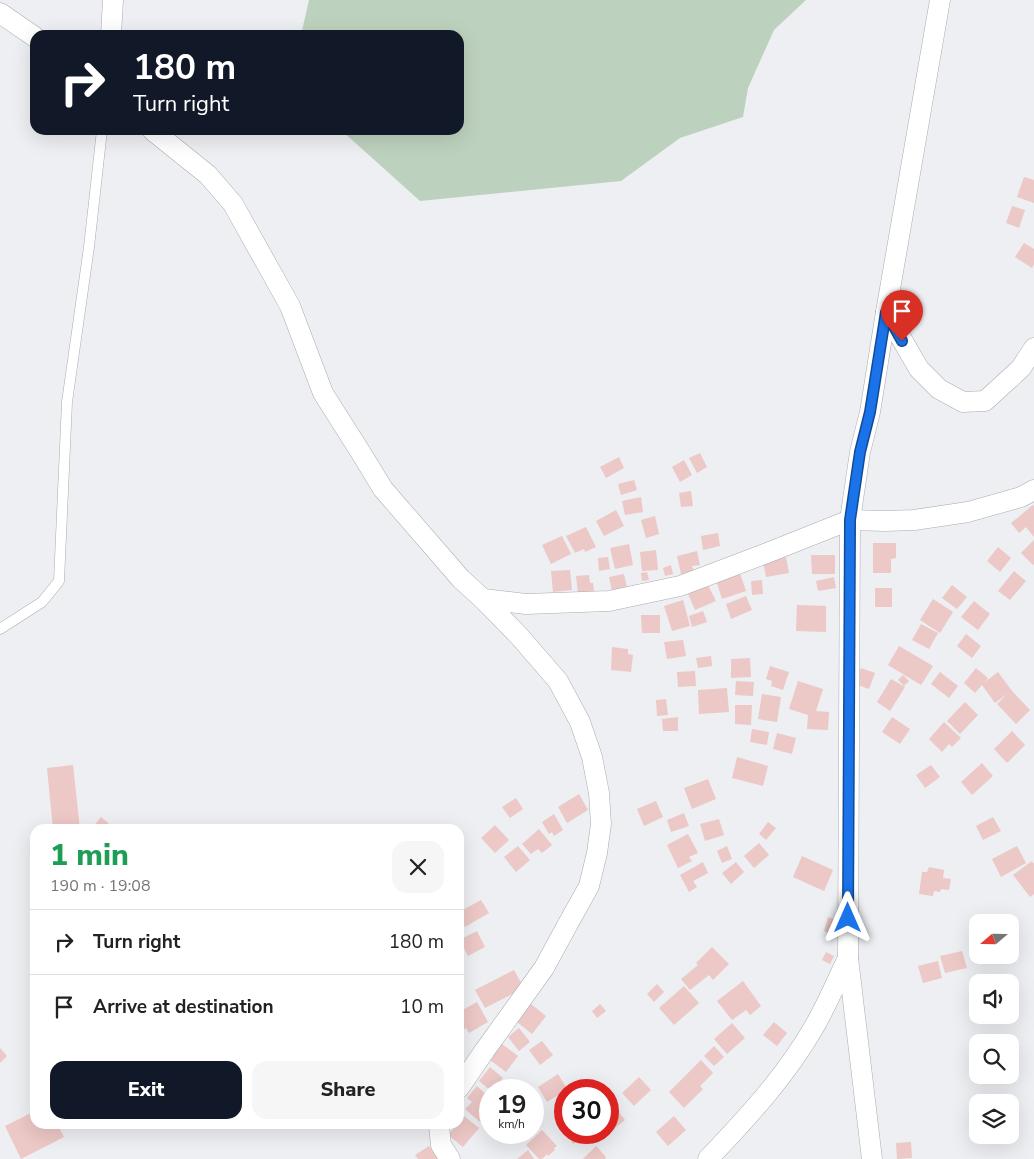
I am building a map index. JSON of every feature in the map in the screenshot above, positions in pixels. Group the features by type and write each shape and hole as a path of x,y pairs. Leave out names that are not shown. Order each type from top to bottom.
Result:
{"street":[{"path":"111,30 113,0"},
{"path":"872,1159 848,958 850,520 860,452 870,412 940,0"},
{"path":"0,13 30,34"},
{"path":"158,135 208,176 233,204 290,306 323,393 360,454 383,489 461,579 520,636 558,681 580,722 592,757 599,793 601,824 597,853 589,886 544,968 464,1081"},
{"path":"886,312 919,369 939,389 963,402 985,401 1021,368 1034,348"},
{"path":"483,599 526,604 609,601 627,598 680,586 850,520 885,522 914,520 959,513 1021,497 1034,490"},
{"path":"708,1159 746,1119 785,1071 815,1027 848,958"},
{"path":"439,1129 441,1145 450,1159"}],"lane":[{"path":"0,629 42,602 59,581 67,402 89,247 101,135"}],"green space":[{"path":"309,0 806,0 774,30 748,88 743,117 680,138 621,181 420,201 347,135 464,135 464,30 302,30"}],"building":[{"path":"1024,177 1034,180 1034,203 1017,197"},
{"path":"1012,206 1025,210 1019,228 1006,223"},
{"path":"1024,243 1034,249 1034,264 1032,268 1015,257"},
{"path":"700,453 707,467 697,473 689,458"},
{"path":"619,457 624,468 606,478 600,467"},
{"path":"684,460 692,475 680,482 672,467"},
{"path":"634,480 637,490 621,495 618,484"},
{"path":"691,491 693,506 681,507 679,493"},
{"path":"641,497 643,512 625,515 622,501"},
{"path":"1033,505 1034,537 1026,527 1019,533 1011,523"},
{"path":"616,510 624,526 604,536 596,521"},
{"path":"655,516 659,534 646,538 641,520"},
{"path":"586,527 596,547 585,552 584,549 575,553 566,536"},
{"path":"718,533 720,546 703,550 701,536"},
{"path":"562,536 571,554 551,564 542,545"},
{"path":"1034,540 1034,564 1033,565 1021,553"},
{"path":"873,543 896,543 896,558 891,559 891,573 873,573"},
{"path":"629,544 633,565 615,569 610,548"},
{"path":"998,547 1011,558 1000,572 987,561"},
{"path":"656,550 658,570 642,571 640,552"},
{"path":"697,551 700,565 692,566 694,571 681,574 677,556"},
{"path":"811,555 835,555 835,574 812,574"},
{"path":"608,557 610,569 599,571 598,558"},
{"path":"786,557 789,573 766,577 763,561"},
{"path":"671,565 673,574 665,576 663,568"},
{"path":"570,570 572,590 553,592 551,571"},
{"path":"1014,571 1026,581 1010,600 998,591"},
{"path":"647,572 649,580 642,581 641,573"},
{"path":"740,573 746,591 722,599 716,580"},
{"path":"624,574 627,588 612,591 609,577"},
{"path":"589,575 594,591 578,593 576,576"},
{"path":"834,577 836,588 818,591 816,581"},
{"path":"762,580 763,594 752,595 751,581"},
{"path":"708,585 716,601 695,610 688,594"},
{"path":"952,585 967,597 957,609 942,598"},
{"path":"875,588 892,588 892,607 875,607"},
{"path":"746,596 752,610 731,619 726,604"},
{"path":"933,599 953,612 940,633 920,620"},
{"path":"683,600 690,626 672,631 664,606"},
{"path":"974,601 990,614 978,630 961,617"},
{"path":"797,605 826,606 826,632 796,631"},
{"path":"703,611 707,622 692,627 689,616"},
{"path":"641,615 660,615 660,633 642,633"},
{"path":"921,624 938,633 929,649 912,640"},
{"path":"966,634 981,646 972,658 957,646"},
{"path":"683,640 686,656 667,659 664,642"},
{"path":"899,646 933,666 921,685 888,665"},
{"path":"612,647 628,649 628,654 633,655 631,672 611,670"},
{"path":"711,656 712,666 698,668 696,658"},
{"path":"750,658 751,677 731,678 731,659"},
{"path":"770,666 789,672 783,690 771,686 772,681 766,679"},
{"path":"861,668 875,673 869,689 855,684"},
{"path":"976,668 988,678 985,682 998,672 1012,691 1030,710 1016,724 997,704 1007,694 995,703 982,685 975,693 964,683"},
{"path":"695,671 696,686 678,687 677,672"},
{"path":"940,672 958,686 949,698 931,684"},
{"path":"903,675 909,681 904,686 898,680"},
{"path":"891,679 905,687 890,711 877,702"},
{"path":"736,681 754,682 753,696 735,695"},
{"path":"798,681 823,689 816,711 829,712 828,730 807,729 808,715 789,709"},
{"path":"727,688 729,712 699,714 698,690"},
{"path":"762,694 781,697 777,722 758,719"},
{"path":"666,699 668,715 657,716 656,700"},
{"path":"965,702 978,715 960,734 947,721"},
{"path":"735,705 752,705 751,725 735,724"},
{"path":"678,717 678,731 663,731 662,719"},
{"path":"892,717 910,729 900,744 882,732"},
{"path":"944,722 961,738 952,747 949,744 942,752 929,739"},
{"path":"752,729 769,732 767,745 750,742"},
{"path":"1012,731 1025,745 1007,763 994,749"},
{"path":"777,733 796,738 792,754 773,749"},
{"path":"737,757 768,766 763,786 732,778"},
{"path":"982,763 993,776 972,795 961,782"},
{"path":"73,765 79,824 53,824 47,768"},
{"path":"931,765 940,777 925,788 916,775"},
{"path":"708,779 716,799 692,809 684,788"},
{"path":"579,794 588,810 567,823 558,807"},
{"path":"516,798 523,809 510,818 502,807"},
{"path":"656,801 663,817 644,826 637,809"},
{"path":"684,813 689,826 671,832 667,820"},
{"path":"554,814 563,830 554,836 552,832 549,834 542,822"},
{"path":"101,817 109,824 95,824"},
{"path":"993,817 1001,831 983,840 976,826"},
{"path":"719,819 724,835 705,841 700,824"},
{"path":"768,822 776,828 766,840 759,834"},
{"path":"495,825 509,840 495,853 481,838"},
{"path":"539,829 552,845 542,853 538,849 531,854 522,844"},
{"path":"688,834 698,853 689,857 692,861 678,868 667,845"},
{"path":"759,843 769,855 754,868 744,856"},
{"path":"518,846 530,860 516,872 504,857"},
{"path":"727,846 732,859 722,863 717,851"},
{"path":"1017,846 1026,863 1001,877 992,859"},
{"path":"802,856 833,870 824,891 793,877"},
{"path":"1032,861 1034,864 1034,894 1030,897 1013,875"},
{"path":"703,862 708,873 693,881 697,887 689,892 680,875"},
{"path":"736,862 744,872 731,884 722,873"},
{"path":"929,867 944,870 943,878 951,879 949,890 941,889 940,892 934,891 933,896 919,894 922,872 927,872"},
{"path":"481,900 489,913 465,927 464,909"},
{"path":"828,917 840,921 836,936 824,931"},
{"path":"477,931 485,947 468,956 464,948 464,938"},
{"path":"712,947 729,964 713,980 709,975 690,990 681,979 698,965 696,963"},
{"path":"962,951 967,968 945,973 940,956"},
{"path":"826,952 834,956 830,964 822,960"},
{"path":"938,961 942,978 923,983 918,966"},
{"path":"514,970 524,988 485,1008 475,990"},
{"path":"743,981 761,1006 750,1015 746,1010 732,1020 717,1001"},
{"path":"657,984 664,992 654,1002 647,994"},
{"path":"684,986 699,1003 674,1025 659,1008"},
{"path":"477,1002 488,1022 469,1033 466,1028 464,1029 464,1009"},
{"path":"531,1004 546,1016 532,1034 517,1022"},
{"path":"600,1004 606,1011 597,1018 592,1011"},
{"path":"774,1022 787,1033 777,1046 763,1035"},
{"path":"732,1023 745,1038 727,1054 714,1039"},
{"path":"519,1028 530,1042 519,1051 508,1037"},
{"path":"542,1041 553,1055 540,1065 529,1050"},
{"path":"502,1044 518,1056 506,1072 490,1060"},
{"path":"714,1046 724,1057 714,1066 704,1056"},
{"path":"0,1048 7,1056 0,1063"},
{"path":"701,1060 713,1073 700,1086 703,1089 684,1108 669,1092"},
{"path":"490,1067 503,1078 502,1079 481,1079"},
{"path":"558,1074 561,1079 554,1079 554,1098 547,1102 544,1097 544,1083"},
{"path":"639,1077 651,1090 634,1106 622,1093"},
{"path":"477,1086 479,1088 479,1121 465,1109 472,1102 467,1098"},
{"path":"619,1112 625,1120 619,1125"},
{"path":"30,1114 30,1129 60,1129 64,1137 21,1159 5,1126"},
{"path":"464,1116 479,1128 463,1147 448,1135 453,1129 464,1129"},
{"path":"674,1116 686,1130 668,1146 656,1132"},
{"path":"544,1132 557,1146 548,1156 547,1154 542,1159 539,1159 526,1145 544,1144"},
{"path":"911,1142 912,1158 897,1159 896,1143"},
{"path":"429,1146 438,1159 418,1159 415,1155"},
{"path":"596,1146 606,1157 605,1159 583,1159"},
{"path":"528,1150 534,1159 517,1159"}],"route":[{"path":"848,918 850,520 860,452 870,412 886,312 902,341"}]}
